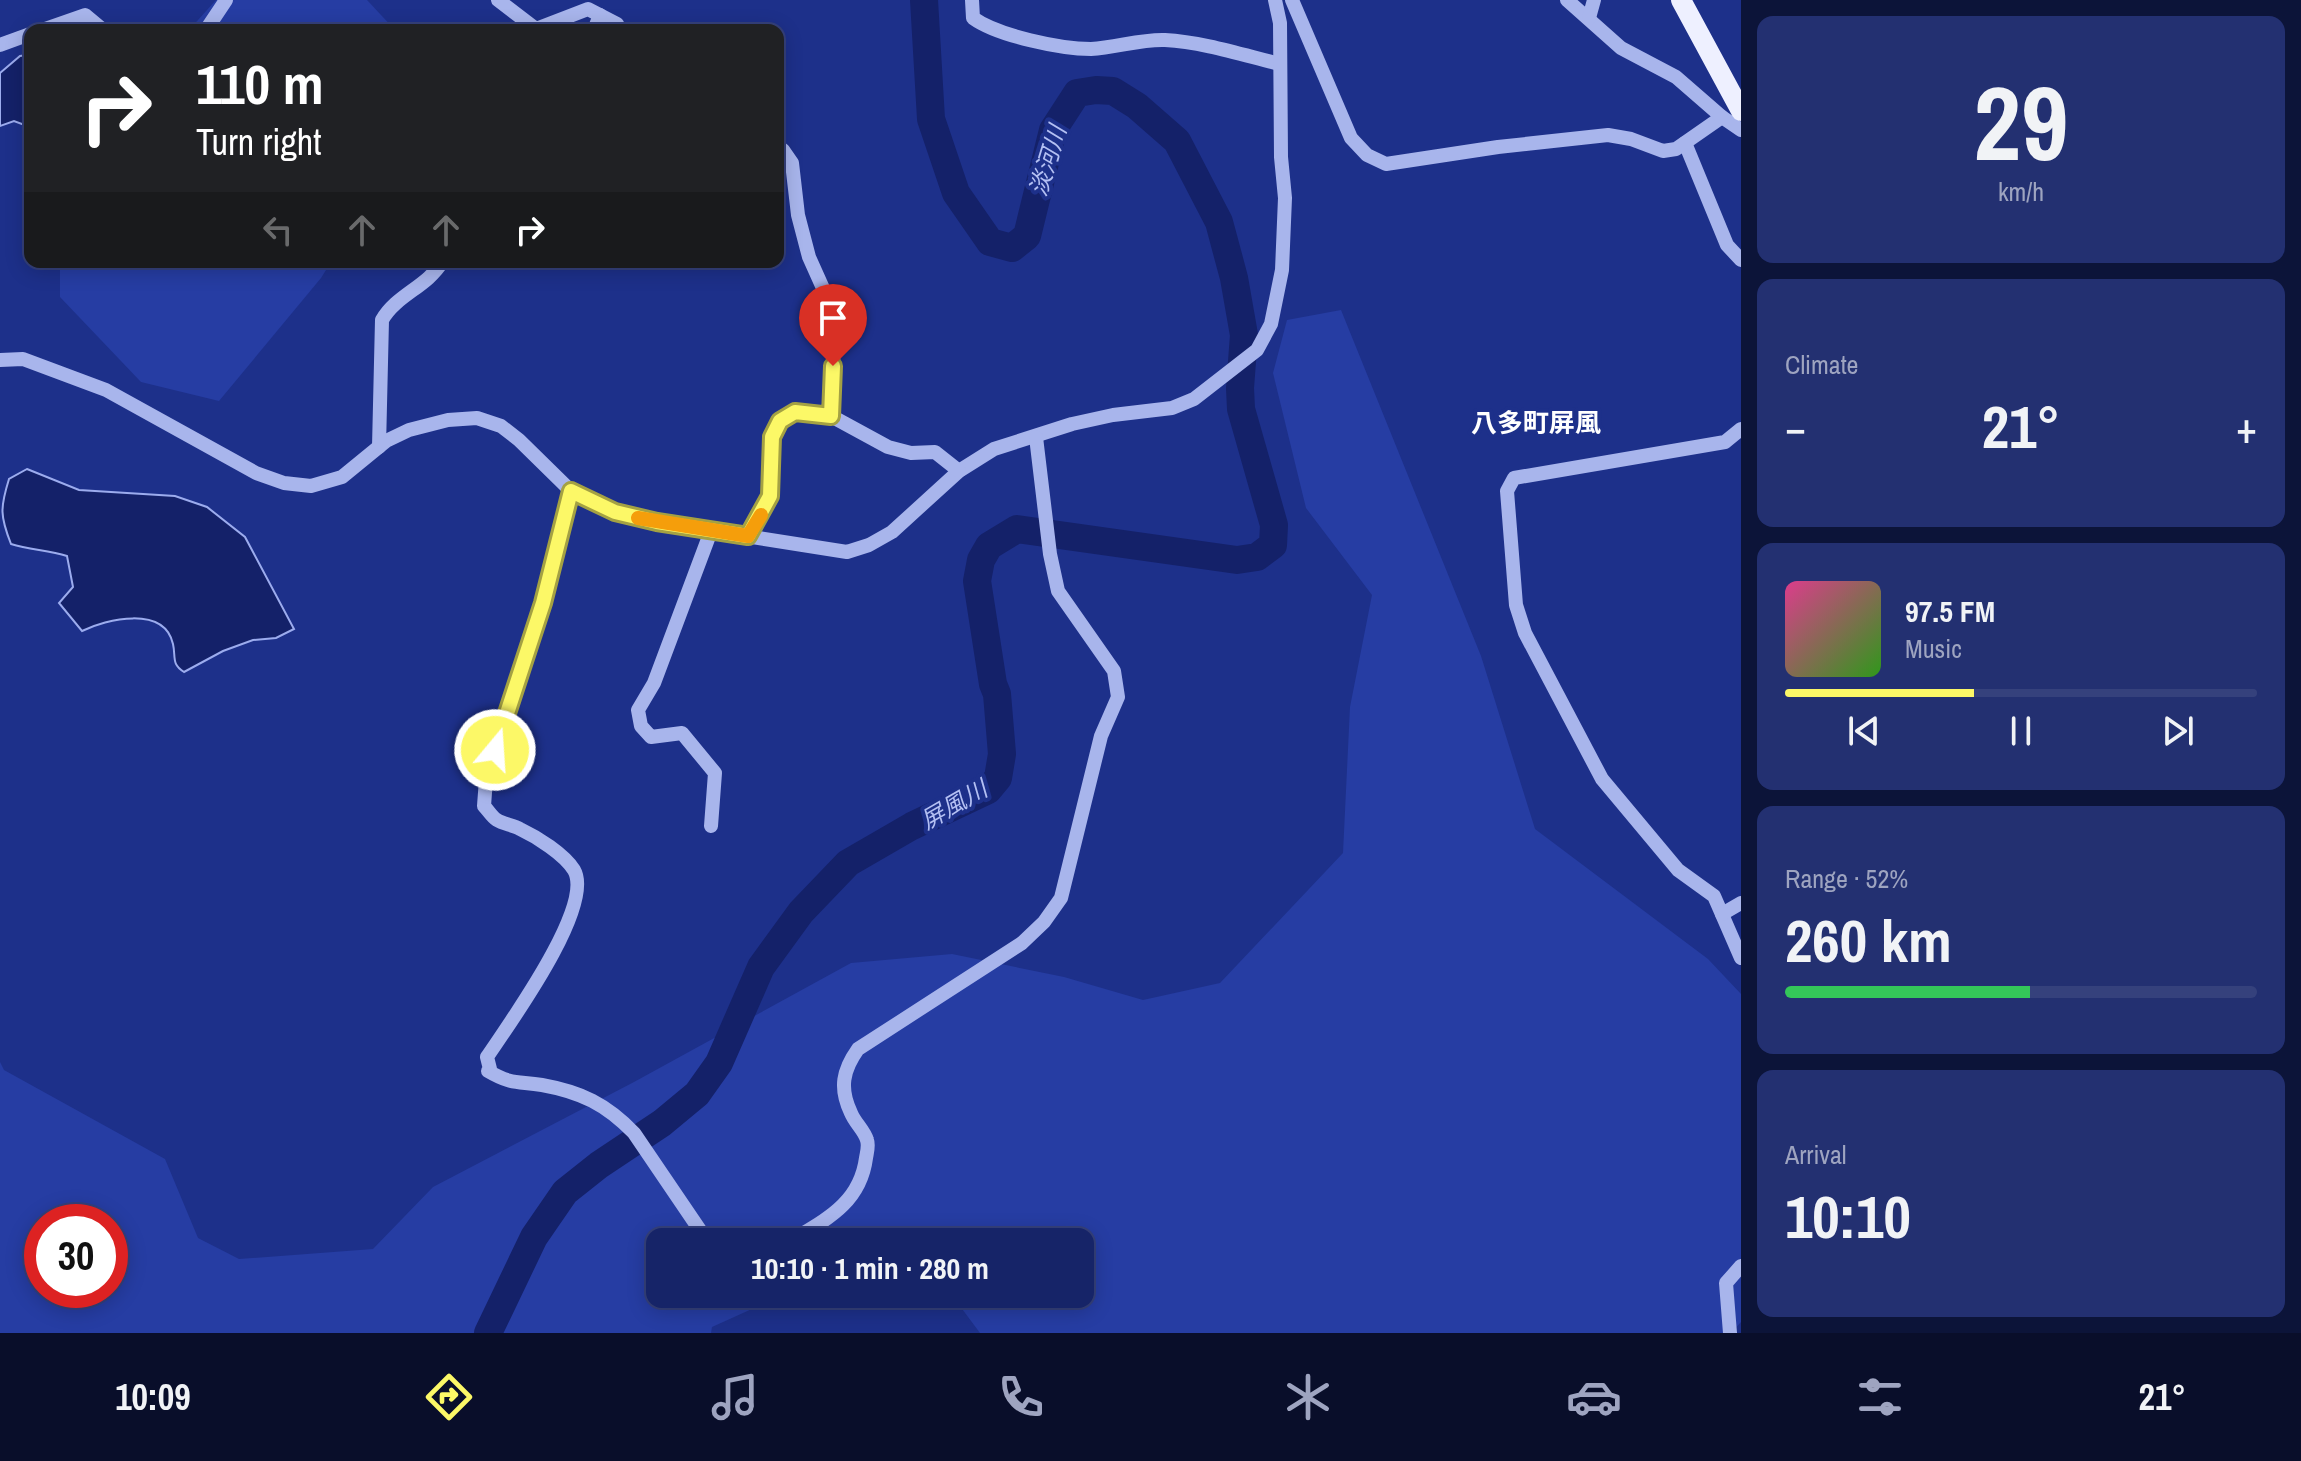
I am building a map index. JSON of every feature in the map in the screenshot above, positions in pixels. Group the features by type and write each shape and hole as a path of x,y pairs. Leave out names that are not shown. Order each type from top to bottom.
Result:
{"main road":[{"path":"1681,0 1731,114"}],"street":[{"path":"210,24 226,0"},
{"path":"498,0 529,24"},
{"path":"972,0 973,18 985,27 1060,47 1093,49 1165,40 1280,64"},
{"path":"0,360 23,359 106,390 256,473 284,483 311,486 342,477 386,441 409,430 448,420 477,418 501,426 571,491 615,512 657,522 847,552 869,545 892,532 959,471 994,449 1072,424 1113,415 1172,408 1194,399 1257,350 1271,324 1282,270 1285,198 1281,157 1280,23 1275,0"},
{"path":"1292,0 1351,138 1367,155 1386,164 1608,135 1631,139 1663,151 1676,149 1731,114"},
{"path":"1567,0 1621,48 1676,77 1731,114 1741,130"},
{"path":"1589,18 1594,0"},
{"path":"549,24 588,9 617,24"},
{"path":"59,24 85,15 96,24"},
{"path":"596,24 600,15"},
{"path":"0,45 24,36"},
{"path":"1685,143 1727,245 1741,260"},
{"path":"784,151 792,163 798,215 809,257 835,315 831,416"},
{"path":"379,447 382,320 388,309 424,284 437,268"},
{"path":"748,536 770,496 772,437 780,421 795,412 831,416 888,447 911,453 935,452 959,471"},
{"path":"1741,429 1725,442 1514,478 1507,491 1516,605 1525,633 1602,779 1678,870 1714,896 1741,958"},
{"path":"811,1228 833,1214 854,1193 864,1176 868,1147 866,1136 850,1112 844,1085 846,1068 858,1049 1022,943 1044,922 1061,898 1101,736 1118,697 1114,671 1058,591 1050,554 1036,437"},
{"path":"571,491 543,603 486,779 484,806 496,820 519,828 546,844 573,870 578,884 555,953 487,1057 488,1071 506,1081 542,1085 594,1099 634,1133 698,1228"},
{"path":"711,531 654,683 638,710 641,726 651,737 682,733 715,773 711,826"},
{"path":"1722,914 1741,903"},
{"path":"1730,1333 1726,1283 1741,1266"}],"shaded area":[{"path":"216,0 367,0 389,24 194,24"},
{"path":"24,55 24,125 14,121 0,126 0,73"},
{"path":"60,268 327,268 219,401 141,382 60,297"},
{"path":"1341,310 1481,656 1535,829 1708,959 1741,994 1741,1322 1731,1333 980,1333 961,1308 1094,1308 1094,1228 646,1228 646,1308 754,1308 712,1327 711,1333 0,1333 0,1062 4,1070 165,1159 198,1238 239,1259 373,1249 433,1187 851,963 952,954 1064,977 1143,1000 1220,983 1343,853 1350,707 1372,595 1306,508 1273,373 1287,320"},
{"path":"27,469 79,490 175,496 207,507 245,537 294,629 276,638 253,640 223,651 184,672 176,663 173,644 167,632 158,624 133,618 105,622 82,631 59,603 73,587 67,556 11,544 7,534 2,512 9,479"}],"waterway":[{"name":"屏風川","path":"488,1333 534,1237 565,1192 662,1123 697,1094 719,1063 761,967 801,912 848,863 912,826 988,790 998,778 1002,754 997,694 977,581 981,560 989,546 1017,529 1237,560 1257,557 1273,545 1274,525 1241,409 1244,335 1234,278 1219,222 1177,141 1137,106 1113,91 1077,93 1053,130 1027,236 1012,248 990,242 956,193 931,119 924,0"}],"slow traffic":[{"path":"638,518 748,536 761,515"}],"district":[{"name":"八多町屏風","path":"1536,423"}],"route":[{"path":"495,750 543,603 571,491 615,512 748,536 770,496 772,437 780,421 795,412 831,416 833,366"}],"water label":[{"name":"淡河川","path":"1048,161"}]}
